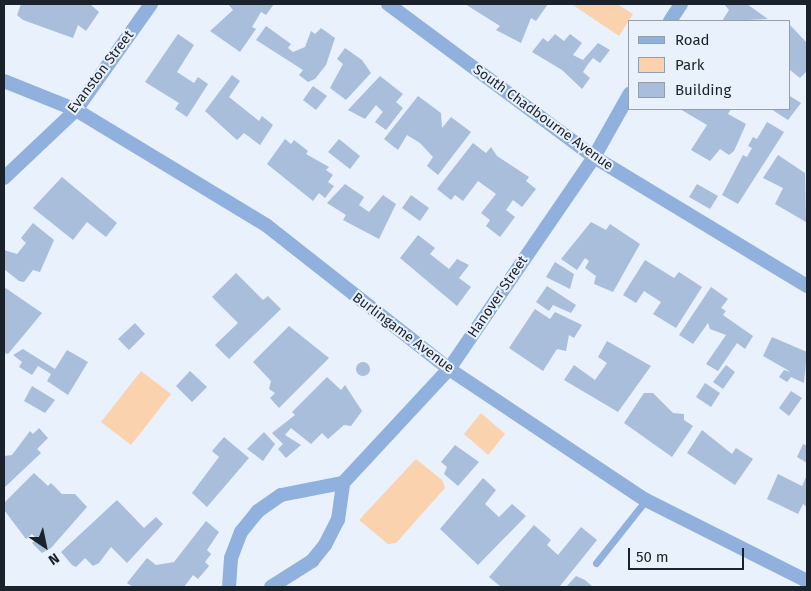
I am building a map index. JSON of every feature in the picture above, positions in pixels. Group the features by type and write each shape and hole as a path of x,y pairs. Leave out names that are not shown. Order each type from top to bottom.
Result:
{"street":[{"name":"Evanston Street","path":"4,178 76,110 151,4"},
{"name":"South Chadbourne Avenue","path":"388,4 594,157 807,286"},
{"path":"671,20 680,5"},
{"name":"Burlingame Avenue","path":"4,81 76,110 266,225 449,369 646,500 807,581"},
{"name":"Hanover Street","path":"343,483 449,369 594,157 628,97"},
{"path":"229,587 231,558 241,532 258,511 281,495 343,483 338,520 325,545 312,562 271,587"}],"lane":[{"path":"596,562 646,500"}],"green space":[{"path":"617,4 633,14 619,36 573,5"},
{"path":"141,371 171,394 131,445 101,422"},
{"path":"481,413 505,434 488,455 464,434"},
{"path":"416,459 442,480 445,488 396,543 388,544 359,520"}],"building":[{"path":"21,4 90,4 99,12 86,31 78,25 73,38 23,20 17,15"},
{"path":"228,4 274,4 266,15 261,12 252,27 256,29 240,52 210,31 233,10"},
{"path":"465,4 548,4 536,21 531,18 521,43 496,30 500,26"},
{"path":"724,4 747,4 768,19 723,20 729,10"},
{"path":"266,26 291,44 288,48 293,52 305,47 311,31 315,34 321,28 335,38 326,65 315,79 308,82 299,75 303,70 256,40"},
{"path":"791,26 807,43 807,71 800,78 791,71"},
{"path":"178,34 194,45 177,72 194,83 198,77 208,84 187,117 175,109 179,103 145,82"},
{"path":"555,34 564,41 570,34 582,43 573,55 583,60 598,43 610,50 600,63 593,58 588,64 583,72 590,78 582,89 562,70 532,52 543,38 548,42"},
{"path":"345,48 362,60 371,73 346,100 330,88 343,64 337,59"},
{"path":"232,75 240,81 229,97 259,121 262,116 273,125 260,145 244,133 237,140 205,111"},
{"path":"380,76 403,94 396,102 403,108 386,130 375,122 383,112 376,105 365,119 348,110"},
{"path":"313,86 327,96 316,110 303,100"},
{"path":"418,96 441,113 442,128 451,117 471,132 438,175 427,166 433,157 420,143 407,135 398,150 384,139"},
{"path":"791,97 801,103 788,120 773,110 791,110"},
{"path":"682,110 730,110 728,114 746,124 734,151 729,155 720,149 710,161 691,150 707,125"},
{"path":"767,122 784,132 738,204 722,195 743,155 747,157 752,148 748,146 753,137 757,139"},
{"path":"285,139 291,144 294,140 308,151 306,154 329,167 326,170 333,175 328,182 334,186 325,198 319,193 313,201 267,164"},
{"path":"339,139 360,156 350,169 328,152"},
{"path":"473,143 486,153 491,147 497,156 529,177 526,181 536,189 522,207 513,200 506,210 515,217 500,237 486,226 490,220 481,213 496,194 478,181 463,201 455,195 451,200 437,189"},
{"path":"778,155 805,173 806,222 775,204 783,188 763,178"},
{"path":"62,177 117,223 106,237 87,222 73,240 33,208"},
{"path":"345,184 364,197 359,205 369,212 383,195 396,204 379,239 343,220 346,215 327,203"},
{"path":"697,184 718,196 710,209 689,197"},
{"path":"411,195 429,208 420,221 402,208"},
{"path":"591,222 606,230 610,224 640,244 613,292 594,284 596,276 585,268 589,261 585,258 577,270 561,259"},
{"path":"33,223 54,240 40,272 33,270 24,282 19,281 4,269 4,250 17,254 26,243 21,238"},
{"path":"418,235 435,248 430,254 449,269 457,259 469,265 459,278 471,287 457,306 400,258"},
{"path":"645,260 674,278 679,272 702,287 676,328 653,314 661,302 644,291 636,303 623,295"},
{"path":"555,262 574,274 570,289 546,277"},
{"path":"236,273 263,300 268,296 281,309 229,359 215,345 238,323 212,297"},
{"path":"547,286 576,305 571,313 553,305 549,311 536,302"},
{"path":"4,287 42,313 8,354 4,353"},
{"path":"711,287 728,299 721,308 726,311 723,315 753,336 745,349 737,343 718,371 706,364 726,335 710,329 708,323 693,344 679,335"},
{"path":"535,309 550,319 555,312 582,325 574,338 569,335 566,351 557,349 543,371 509,348"},
{"path":"135,323 145,334 129,350 118,339"},
{"path":"289,326 329,358 279,408 270,398 275,393 269,389 271,381 253,362"},
{"path":"772,337 807,352 804,383 791,377 787,382 779,377 784,370 791,372 763,356"},
{"path":"607,341 651,366 618,412 564,380 574,365 595,380 607,363 598,357"},
{"path":"23,349 55,369 67,350 88,362 68,395 47,381 51,374 38,366 32,375 19,367 22,362 13,355"},
{"path":"363,362 368,364 370,369 368,374 363,376 358,374 356,369 358,364"},
{"path":"726,365 735,372 723,389 713,382"},
{"path":"190,371 207,387 192,402 176,386"},
{"path":"327,377 341,390 345,385 362,411 351,426 344,425 328,439 322,433 311,444 291,428 285,435 301,445 286,458 278,449 283,444 272,433 295,415 292,412"},
{"path":"705,383 720,393 711,407 696,397"},
{"path":"32,386 55,400 45,413 24,401"},
{"path":"791,391 802,398 789,416 779,408"},
{"path":"644,393 653,393 673,413 684,414 684,420 693,426 672,457 624,423"},
{"path":"39,428 48,438 37,449 41,453 4,488 4,456 12,455 30,431 33,434"},
{"path":"702,430 732,454 736,448 753,459 735,485 687,453"},
{"path":"264,432 275,444 263,461 247,449"},
{"path":"224,437 249,458 207,507 192,493 219,457 212,451"},
{"path":"803,444 807,446 807,463 797,457"},
{"path":"455,445 479,462 458,486 444,474 447,467 441,462"},
{"path":"34,473 48,486 51,483 62,494 75,494 87,507 51,548 42,553 32,543 37,539 32,534 26,539 4,510 4,503"},
{"path":"778,474 802,486 807,475 807,507 803,504 798,514 767,499"},
{"path":"483,478 496,490 485,504 499,517 512,504 526,516 478,565 440,529"},
{"path":"117,500 144,528 156,517 163,524 127,563 111,547 99,563 93,566 85,558 76,567 72,565 61,552"},
{"path":"206,521 219,532 207,550 211,554 205,562 209,566 198,579 193,575 184,587 133,587 127,583 147,558 156,565 174,562"},
{"path":"534,525 551,540 547,545 558,555 581,527 597,540 560,586 501,587 489,577"},
{"path":"576,576 585,580 593,587 566,587"}]}
